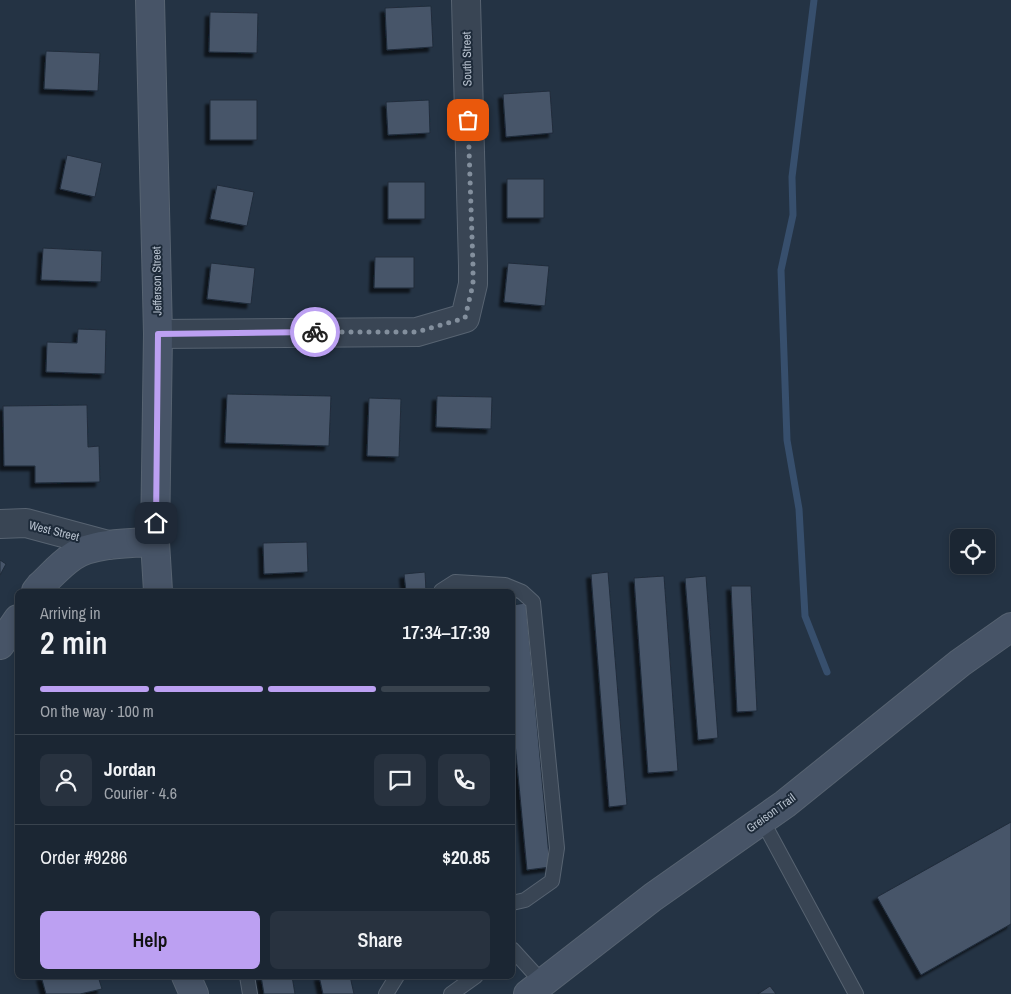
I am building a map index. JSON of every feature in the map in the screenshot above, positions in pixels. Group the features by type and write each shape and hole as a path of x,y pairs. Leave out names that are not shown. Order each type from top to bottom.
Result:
{"street":[{"name":"Jefferson Street","path":"150,0 158,334 155,542 158,589"},
{"name":"South Street","path":"158,334 417,332 465,318 473,284 466,0"},
{"name":"West Street","path":"0,524 26,523 108,545"},
{"path":"38,589 71,557 78,553 108,545 155,542"},
{"path":"0,646 15,624"},
{"name":"Greison Trail","path":"535,988 653,896 785,804 960,663 1011,627"},
{"path":"187,979 194,994"}],"lane":[{"path":"444,589 455,582 505,584 522,592 533,602 557,848 552,881 525,900 515,902"},
{"path":"762,820 856,994"},
{"path":"515,953 535,988"},
{"path":"248,979 250,994"},
{"path":"386,994 395,979"},
{"path":"451,994 472,979"}],"building":[{"path":"431,6 433,47 387,50 385,8"},
{"path":"210,12 258,13 257,53 209,52"},
{"path":"46,51 100,53 98,91 44,89"},
{"path":"550,91 553,133 506,137 503,94"},
{"path":"210,100 257,100 257,140 210,140"},
{"path":"429,100 430,133 388,135 386,102"},
{"path":"67,155 102,163 95,197 60,189"},
{"path":"507,179 544,179 544,218 507,218"},
{"path":"388,182 425,182 425,219 388,219"},
{"path":"217,185 254,192 247,226 210,219"},
{"path":"43,248 102,251 101,282 41,280"},
{"path":"375,257 414,257 414,288 374,288"},
{"path":"211,263 255,268 251,304 207,299"},
{"path":"508,263 549,266 545,306 504,302"},
{"path":"78,329 106,330 105,374 46,372 47,342 77,343"},
{"path":"227,394 331,396 329,446 225,443"},
{"path":"437,396 492,397 491,429 436,427"},
{"path":"369,398 401,399 399,457 367,456"},
{"path":"87,405 88,447 99,446 100,482 35,483 35,466 4,466 3,406"},
{"path":"307,542 308,572 264,574 263,543"},
{"path":"0,560 6,564 0,575"},
{"path":"425,572 426,589 406,589 404,574"},
{"path":"608,572 627,805 609,807 591,574"},
{"path":"664,576 678,771 648,773 634,578"},
{"path":"706,576 718,738 698,740 685,578"},
{"path":"731,586 751,586 757,711 737,712"},
{"path":"526,603 550,867 527,870 515,743 515,605"},
{"path":"1011,822 1011,924 921,975 877,897"},
{"path":"42,979 99,979 102,989 80,994 46,994"},
{"path":"262,979 292,979 295,994 264,994"},
{"path":"320,979 351,979 354,994 323,994"},
{"path":"770,986 776,994 758,994"}],"waterway":[{"path":"814,0 792,177 793,215 781,270 787,440 799,509 805,616 827,672"}],"way so far":[{"path":"315,332 417,332 465,318 473,284 468,120"}],"route":[{"path":"156,523 158,334 315,332"}]}
